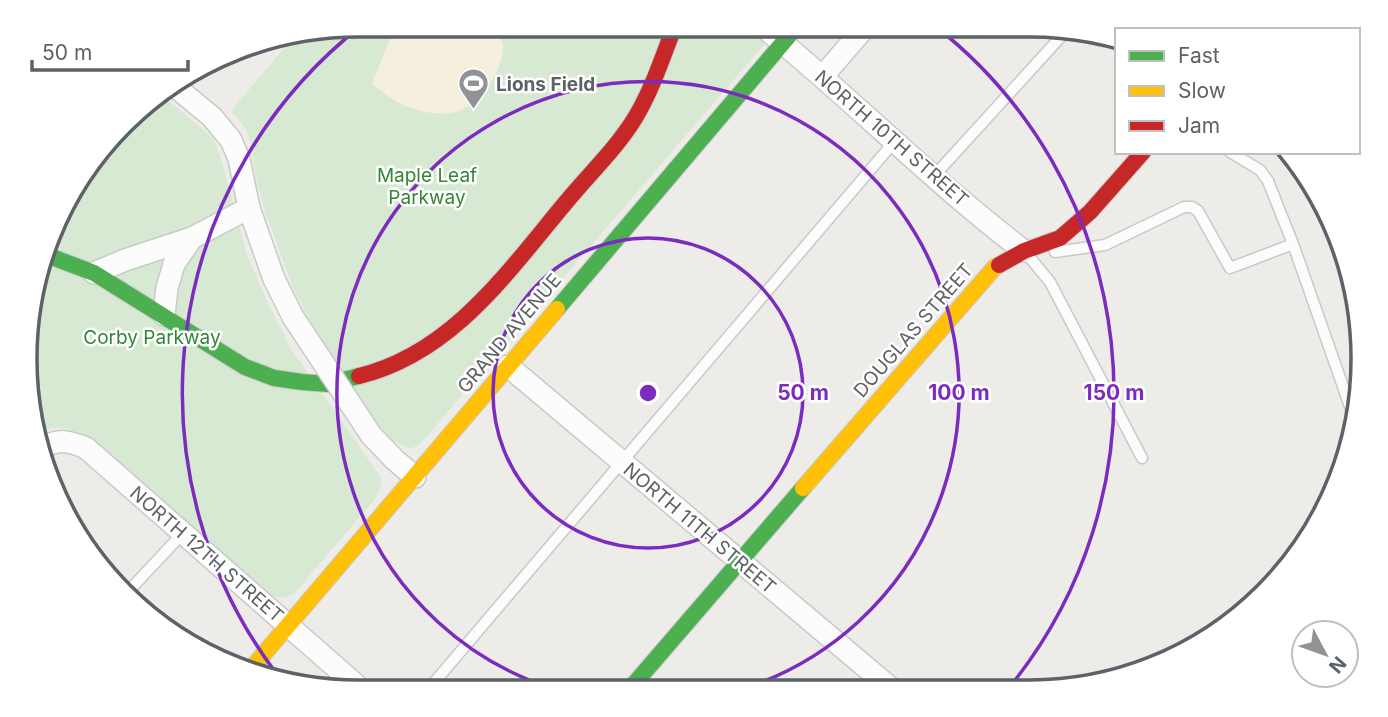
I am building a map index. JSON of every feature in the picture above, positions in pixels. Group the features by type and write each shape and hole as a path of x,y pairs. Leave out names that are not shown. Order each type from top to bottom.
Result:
{"street":[{"path":"53,258 94,273 244,367 274,378 328,384 368,374 408,358 455,327 491,292 621,139 645,100 670,37"},
{"name":"NORTH 10TH STREET","path":"777,37 894,142 1024,251"},
{"name":"GRAND AVENUE","path":"256,663 787,37"},
{"path":"822,77 857,37"},
{"path":"180,91 212,117 231,140 239,159 249,208 274,279 293,317 371,435 415,477"},
{"name":"DOUGLAS STREET","path":"637,680 995,267 1024,251 1060,238 1090,212 1141,154"},
{"path":"94,273 192,238 249,208"},
{"path":"164,316 167,288 174,264 192,238"},
{"name":"NORTH 11TH STREET","path":"508,366 881,680"},
{"name":"NORTH 12TH STREET","path":"49,444 70,441 86,448 350,680"}],"lane":[{"path":"934,176 1059,38"},
{"path":"436,680 894,142"},
{"path":"1233,154 1259,170 1268,181 1348,401"},
{"path":"1024,251 1056,252 1105,245 1184,207 1192,207 1198,211 1230,268 1293,244"},
{"path":"1024,251 1050,282 1142,458"},
{"path":"132,587 183,533"}],"green space":[{"name":"Maple Leaf Parkway","path":"337,37 771,37 421,443 411,449 393,441 363,406 326,352 292,285 266,214 246,129 231,111 286,45"},
{"name":"Corby Parkway","path":"167,100 213,138 247,255 267,301 291,349 380,476 381,487 375,499 293,595 282,598 272,596 94,441 73,431 45,430 43,421 37,380 37,337 43,296 61,235 80,198 103,163 131,131"}],"sand":[{"path":"391,37 500,37 503,45 499,66 487,88 460,111 439,113 408,107 389,97 372,83"}],"traffic: fast":[{"path":"557,309 788,37"},
{"path":"53,258 94,273 245,367 274,378 302,382 328,384 359,376"},
{"path":"637,680 803,488"}],"traffic: slow":[{"path":"803,488 999,265"},
{"path":"256,663 557,309"}],"traffic: jam":[{"path":"359,376 393,365 423,349 451,329 500,281 628,129 647,96 670,37"},
{"path":"999,265 1024,251 1060,238 1090,212 1141,154"}],"place":[{"name":"Lions Field","path":"473,111"}]}
